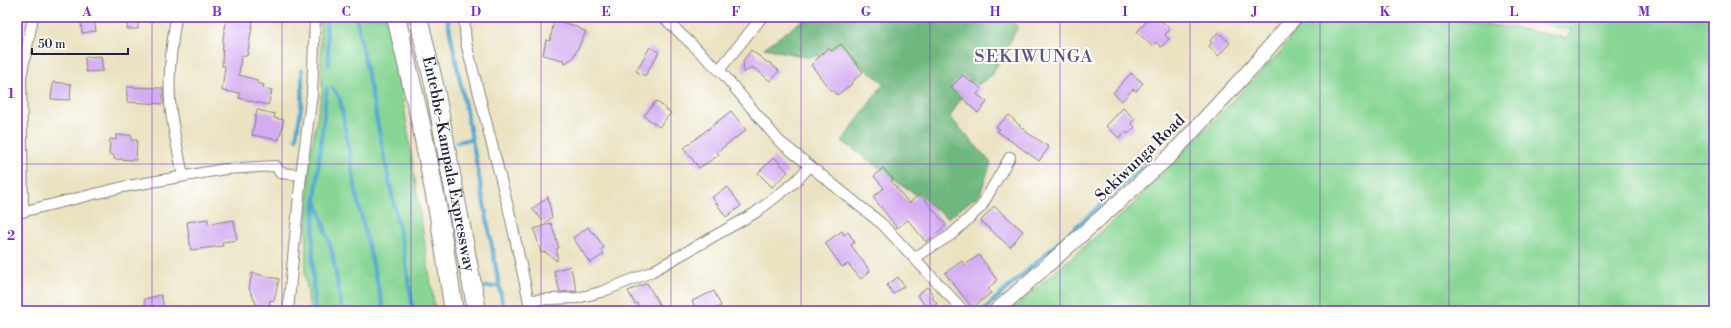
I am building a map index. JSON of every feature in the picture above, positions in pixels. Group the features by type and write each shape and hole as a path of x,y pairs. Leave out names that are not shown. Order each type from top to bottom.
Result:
{"highway":[{"name":"Entebbe-Kampala Expressway","path":"396,17 422,124 440,221 454,311"},
{"name":"Entebbe-Kampala Expressway","path":"418,17 434,84 477,311"}],"main road":[{"name":"Sekiwunga Road","path":"996,311 1171,155 1259,60 1295,17"}],"street":[{"path":"33,17 21,77 20,213 123,187 225,169 276,166 280,173 301,175"},
{"path":"176,17 171,50 170,99 171,113 183,176"},
{"path":"288,311 301,175 312,94 315,17"},
{"path":"464,17 466,43 510,215 531,311"},
{"path":"663,17 719,70 779,141 882,224 964,311"},
{"path":"719,70 762,17"},
{"path":"914,258 951,235 976,212 1010,157"},
{"path":"529,300 577,298 601,292 650,272 755,213 795,182 810,166"}],"green space":[{"path":"320,17 388,17 398,68 435,311 310,311 305,273 310,157 322,91"},
{"path":"807,17 1008,17 1018,27 992,75 962,96 950,117 991,163 980,194 948,218 842,141 884,83 845,54 806,57 764,48"},
{"path":"1305,17 1441,17 1485,25 1510,27 1566,38 1572,30 1517,19 1493,17 1714,17 1714,75 1707,208 1714,207 1714,311 1010,311 1131,206 1281,51"}],"building":[{"path":"128,17 138,17 138,29 127,29"},
{"path":"232,17 243,17 242,19 253,21 247,56 241,55 239,75 257,80 257,83 264,85 263,88 272,90 268,105 239,98 240,93 222,91 225,66 222,66 223,38 227,18 231,19"},
{"path":"1150,17 1157,17 1170,29 1165,35 1169,39 1161,47 1156,42 1152,46 1137,32"},
{"path":"94,18 96,31 82,33 81,20"},
{"path":"554,21 573,25 586,32 573,58 564,64 563,60 543,55 546,40 550,41"},
{"path":"1218,32 1230,43 1218,56 1209,46 1212,43 1210,41"},
{"path":"841,44 863,72 851,83 852,84 837,95 833,90 831,91 811,65 828,48 831,51"},
{"path":"650,47 659,52 645,76 636,71"},
{"path":"751,50 779,71 770,81 756,69 751,67 744,73 743,61"},
{"path":"101,56 103,71 86,72 85,57"},
{"path":"1131,73 1143,83 1136,91 1133,89 1122,101 1113,93"},
{"path":"963,75 972,83 973,81 981,89 977,94 987,102 978,113 951,87"},
{"path":"53,82 71,84 70,100 51,99"},
{"path":"127,87 163,88 163,104 127,102"},
{"path":"656,101 671,113 659,127 644,116"},
{"path":"1123,108 1135,119 1131,123 1135,127 1128,134 1126,131 1119,138 1106,126"},
{"path":"257,110 275,114 274,118 284,120 279,140 252,135"},
{"path":"731,111 746,130 717,152 719,155 699,168 684,148"},
{"path":"1009,115 1025,131 1049,147 1039,161 997,131 1000,129 996,127"},
{"path":"116,135 132,135 131,140 137,140 136,160 114,159 114,155 109,154 110,139 116,140"},
{"path":"774,157 788,172 772,187 758,173"},
{"path":"883,168 893,179 891,181 909,203 920,194 946,225 926,242 908,220 897,228 873,197 884,188 874,176"},
{"path":"728,187 741,206 726,217 712,197"},
{"path":"548,197 552,217 545,223 532,209"},
{"path":"994,206 1023,231 1010,247 981,221"},
{"path":"208,219 208,224 234,220 237,240 222,242 223,246 191,250 187,222"},
{"path":"551,223 559,248 557,248 557,261 545,252 541,253 534,229"},
{"path":"588,227 604,247 601,250 604,254 590,263 573,238"},
{"path":"842,231 844,235 848,232 855,242 851,245 870,271 861,279 848,264 842,267 825,243"},
{"path":"979,255 997,280 988,289 991,293 972,308 945,273 962,261 965,265"},
{"path":"570,266 577,291 560,292 554,271"},
{"path":"252,273 279,279 274,301 270,300 269,308 257,305 249,289"},
{"path":"898,277 904,286 893,294 887,285"},
{"path":"647,283 663,311 640,311 637,303 635,304 628,291"},
{"path":"927,287 934,296 932,297 937,304 929,310 917,295"},
{"path":"714,291 721,306 710,311 697,311 692,301"},
{"path":"161,295 165,311 147,311 144,299"}],"waterway":[{"path":"326,17 329,65"},
{"path":"356,17 406,264 413,311"},
{"path":"447,17 472,139 504,311"},
{"path":"296,139 302,102 302,70"},
{"path":"332,87 340,99 358,202 384,311"},
{"path":"315,311 313,283 315,200 327,88"},
{"path":"457,142 472,139"},
{"path":"982,311 1143,167"},
{"path":"316,199 332,252 342,311"},
{"path":"485,287 499,286"},
{"path":"1616,308 1634,311"}],"district":[{"name":"SEKIWUNGA","path":"1034,56"}]}
